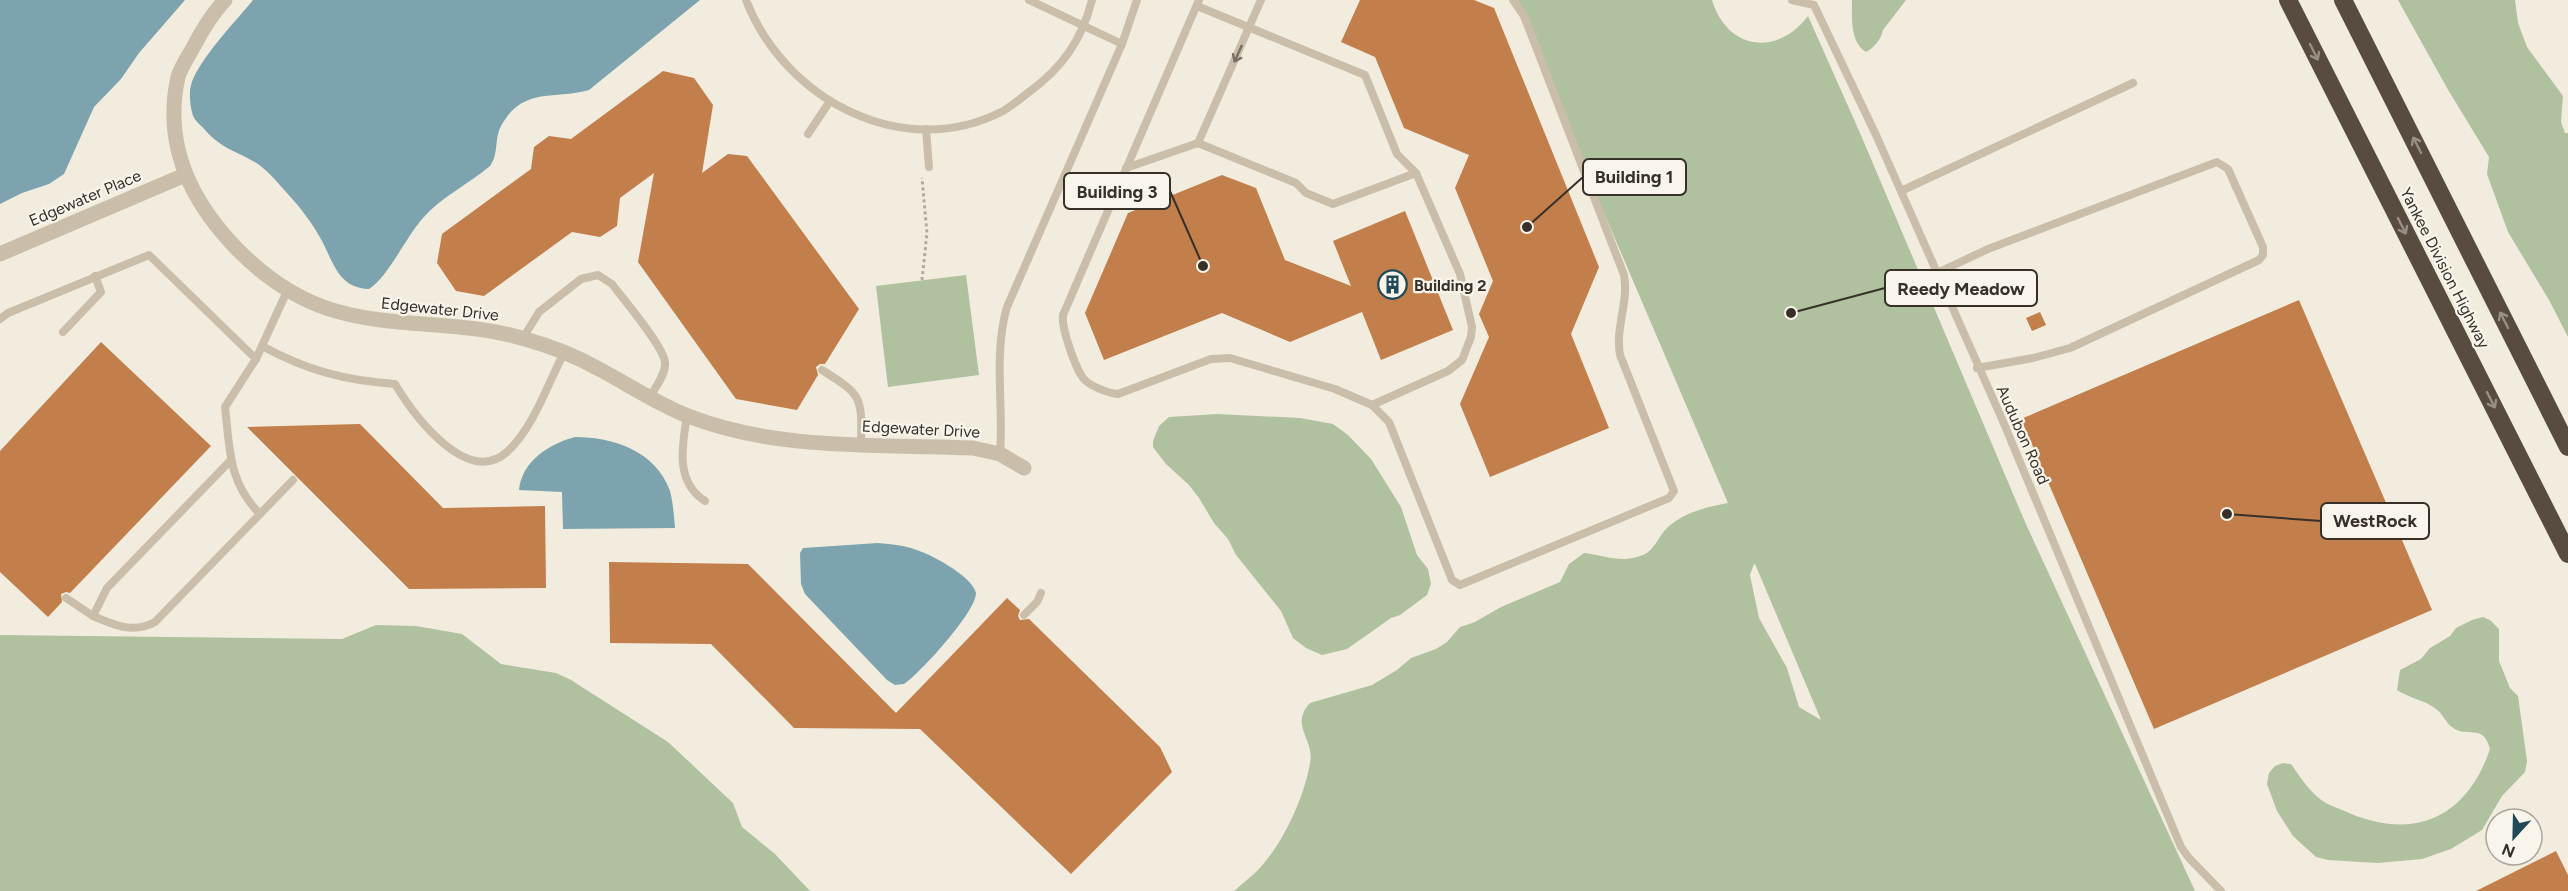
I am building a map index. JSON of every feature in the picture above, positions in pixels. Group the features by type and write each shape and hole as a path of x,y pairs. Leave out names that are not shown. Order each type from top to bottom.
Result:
{"highway":[{"name":"Yankee Division Highway","path":"2288,0 2568,554"},
{"name":"Yankee Division Highway","path":"2343,0 2568,447"}],"street":[{"name":"Edgewater Drive","path":"225,0 210,16 179,75 174,123 178,156 184,175 195,196 225,237 245,257 287,291 322,307 361,318 484,330 523,338 596,367 687,416 739,432 774,439 973,448 1000,454 1024,468"},
{"name":"Edgewater Place","path":"0,254 184,175"}],"lane":[{"path":"746,0 760,28 790,70 830,101 881,125 926,129 964,124 1004,111 1054,71 1075,45 1092,0"},
{"path":"1029,0 1122,44"},
{"path":"1000,454 1002,424 999,348 1007,307 1122,44 1137,0"},
{"path":"1198,142 1261,0"},
{"path":"1372,405 1456,366 1466,353 1472,327 1460,274 1416,173 1397,154 1365,75 1249,28 1198,3 1062,317 1063,329 1085,380 1118,393 1212,359 1230,358 1313,381 1372,405 1389,422 1452,580 1458,585 1660,502 1673,494 1673,487 1620,355 1619,342 1626,288 1624,275 1524,16 1513,0"},
{"name":"Audubon Road","path":"1792,0 1814,5 1901,191 1977,368 2002,419 2181,847 2193,863 2222,891"},
{"path":"1901,191 2133,83"},
{"path":"808,134 830,101"},
{"path":"925,167 926,129"},
{"path":"1126,168 1198,142 1296,183 1306,193 1331,204 1416,173"},
{"path":"1937,273 1988,249 2215,162 2222,163 2228,169 2262,247 2263,255 2259,260 2070,348 2033,358 1977,368"},
{"path":"0,319 5,314 149,255 256,359"},
{"path":"523,338 536,315 558,296 585,277 594,275 606,278 658,345 664,357 665,369 650,397"},
{"path":"63,332 101,292 95,276"},
{"path":"260,514 240,490 231,460 225,407 256,359 287,291"},
{"path":"262,346 290,361 330,375 357,381 395,384 405,401 449,449 478,462 498,458 514,444 538,406 564,353"},
{"path":"822,370 850,388 859,400 862,414 861,444"},
{"path":"687,416 681,447 682,463 691,489 705,501"},
{"path":"93,616 107,588 231,460"},
{"path":"66,598 93,616 130,629 142,628 155,622 293,480"},
{"path":"1024,615 1037,602 1041,593"}],"path":[{"path":"922,280 927,233 925,167"}],"green space":[{"path":"1513,0 1712,0 1719,17 1729,29 1741,38 1754,42 1768,42 1782,38 1796,29 1808,16 2025,522 2195,891 1234,891 1265,863 1282,837 1297,807 1310,763 1311,754 1302,719 1310,703 1372,685 1397,670 1411,658 1436,649 1447,642 1460,627 1560,582 1569,564 1584,553 1620,559 1635,558 1651,550 1665,530 1682,517 1704,508 1728,503","holes":["1755,564 1821,720 1799,707 1787,668 1759,618 1750,575"]},
{"path":"1852,0 1906,0 1883,30 1877,43 1866,52 1861,48 1855,36 1852,22"},
{"path":"2398,0 2515,0 2518,23 2527,47 2563,96 2561,122 2565,133 2568,133 2568,337 2549,300 2508,232 2487,174 2489,157"},
{"path":"966,275 979,375 888,387 876,286"},
{"path":"1217,414 1300,418 1333,424 1348,435 1371,459 1401,507 1417,555 1428,569 1431,584 1427,595 1347,649 1322,655 1306,648 1293,638 1281,611 1236,555 1228,539 1214,523 1199,498 1153,447 1159,426 1169,417"},
{"path":"2483,617 2499,629 2499,661 2510,688 2518,696 2527,761 2525,772 2502,796 2496,807 2484,807 2482,830 2451,849 2422,859 2378,863 2328,860 2316,857 2293,836 2277,811 2267,784 2269,773 2275,766 2283,763 2291,764 2320,799 2349,813 2373,821 2396,824 2417,823 2436,817 2453,807 2468,792 2490,749 2487,741 2479,733 2458,730 2432,706 2397,690 2400,670 2421,659 2430,648 2450,636 2456,628"},
{"path":"376,625 416,626 462,634 501,664 556,673 571,680 668,742 733,803 742,827 775,854 810,891 0,891 0,635 342,639"}],"water":[{"path":"0,0 185,0 139,53 121,79 94,107 64,174 49,184 22,193 0,204"},
{"path":"253,0 700,0 589,90 540,97 519,105 501,126 495,157 490,166 430,210 383,276 369,289 359,288 344,279 334,266 310,222 270,174 258,164 218,142 197,122 193,115 190,91 195,75 209,53"},
{"path":"575,437 618,444 644,456 655,466 670,491 675,528 563,529 562,492 519,490 525,470 538,455 556,444"},
{"path":"878,543 911,548 938,560 958,572 973,586 976,593 974,602 957,627 922,668 904,684 895,685 887,680 805,594 801,584 800,553 803,548"}],"building":[{"path":"1360,0 1474,0 1494,8 1599,267 1571,334 1609,428 1490,477 1460,404 1489,337 1479,314 1493,281 1455,188 1469,155 1404,128 1375,57 1341,42"},
{"path":"663,71 694,78 713,105 702,173 728,154 747,156 859,309 825,364 816,367 818,375 797,410 736,399 638,262 654,173 620,198 617,226 600,237 572,232 484,296 456,291 437,263 442,234 531,169 534,147 549,136 571,139"},
{"path":"1222,175 1256,188 1285,260 1351,286 1333,241 1405,211 1453,330 1381,360 1362,312 1290,342 1222,313 1104,360 1085,313 1128,213"},
{"path":"2299,300 2432,610 2154,729 2021,419"},
{"path":"2040,312 2046,325 2032,331 2026,318"},
{"path":"101,342 211,446 70,593 61,594 62,602 48,617 0,572 0,451"},
{"path":"360,424 443,508 545,506 546,588 409,589 247,427"},
{"path":"609,562 748,564 896,713 1007,598 1020,610 1018,616 1020,620 1029,619 1160,747 1172,772 1071,874 920,729 794,728 711,644 610,643"},
{"path":"2556,851 2568,875 2568,891 2476,891 2524,867 2544,867 2544,857"}],"place":[{"name":"Building 1","path":"1527,227"},
{"name":"Building 3","path":"1203,266"},
{"name":"Building 2","path":"1393,285"},
{"name":"Reedy Meadow","path":"1791,313"},
{"name":"WestRock","path":"2227,514"}]}
